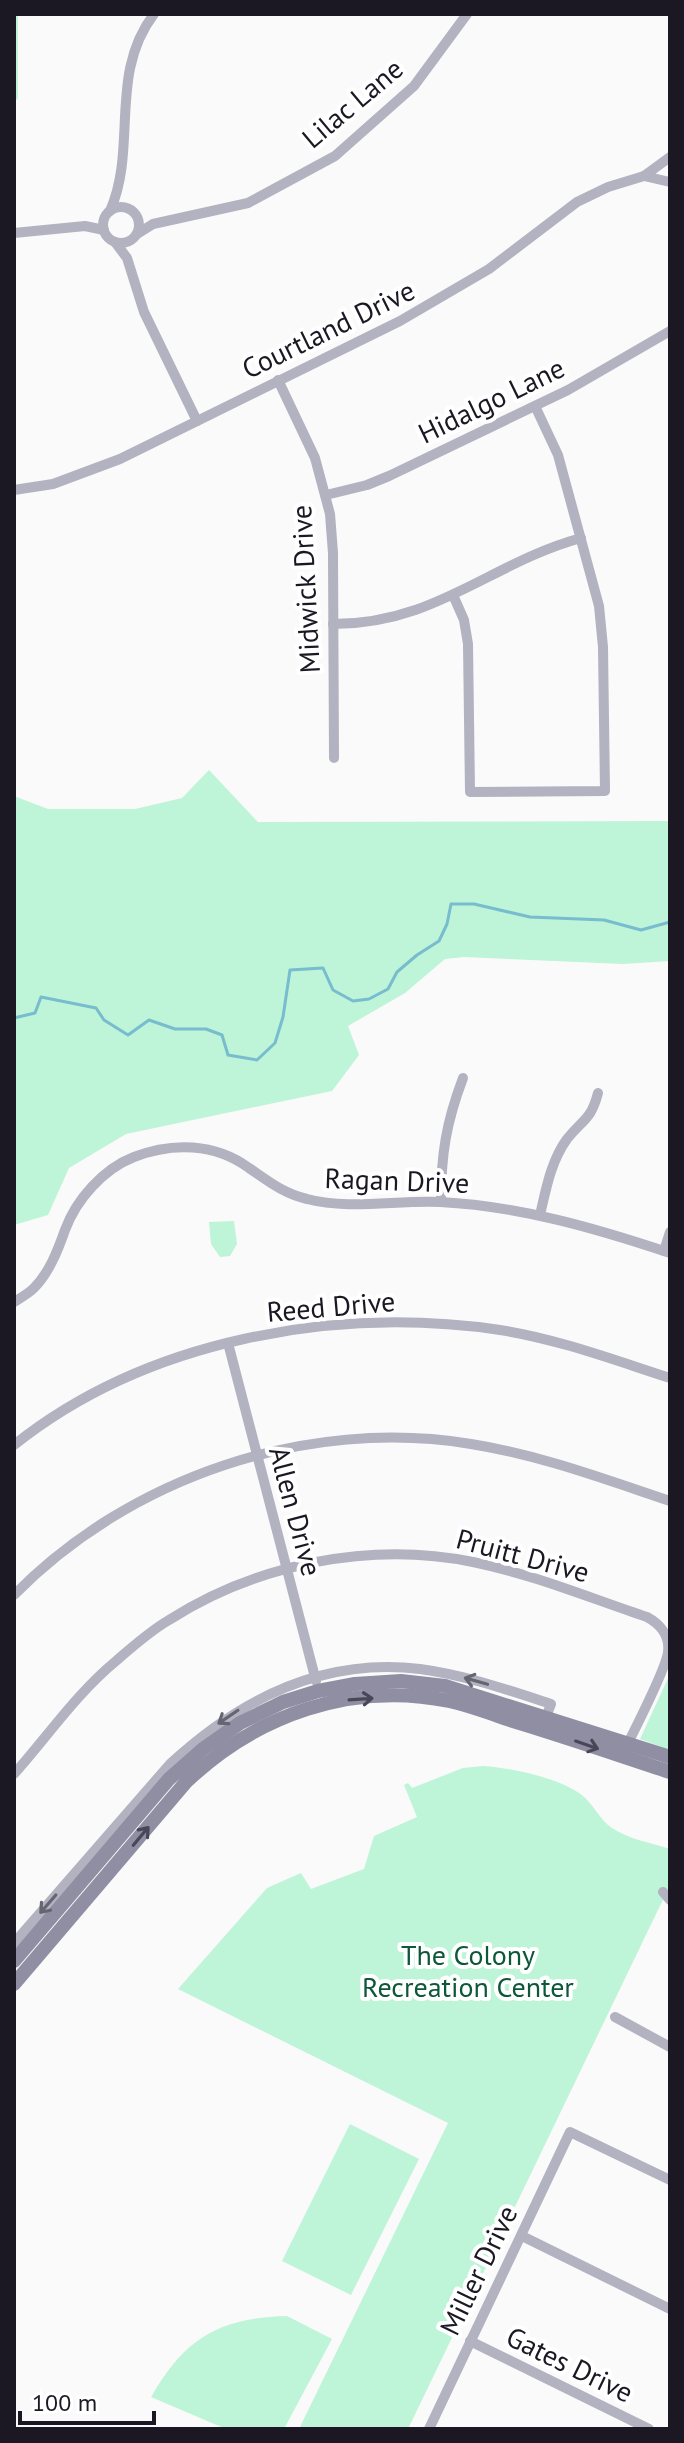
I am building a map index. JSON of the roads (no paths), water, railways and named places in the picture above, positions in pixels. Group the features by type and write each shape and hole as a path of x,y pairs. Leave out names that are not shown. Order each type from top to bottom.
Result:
{"main road":[{"path":"14,1961 169,1779 203,1749 240,1723 283,1702 317,1691 355,1684 401,1681 445,1686 546,1717 670,1772"},
{"path":"14,1984 186,1782 211,1758 240,1737 272,1722 317,1691 357,1698 403,1697 451,1702 624,1750 670,1757"}],"street":[{"path":"154,14 141,31 127,75 119,192 106,220 107,236 127,258 144,312 197,421"},
{"name":"Lilac Lane","path":"132,238 153,224 248,203 335,156 414,86 467,14"},
{"name":"Courtland Drive","path":"14,490 53,484 120,459 400,321 457,290 588,196 644,176 670,157"},
{"path":"644,176 670,182"},
{"path":"119,192 126,208 138,218 153,224"},
{"path":"14,233 85,226 106,220 126,208"},
{"path":"127,258 138,218"},
{"path":"115,242 132,238"},
{"name":"Hidalgo Lane","path":"326,495 386,478 587,380 670,331"},
{"name":"Midwick Drive","path":"278,380 311,449 326,495 333,547 334,758"},
{"path":"453,595 464,620 468,644 470,792 605,791 603,634 598,598 558,455 535,406"},
{"path":"333,624 391,619 420,610 554,547 581,538"},
{"path":"441,1202 441,1161 449,1115 463,1078"},
{"path":"540,1215 555,1158 593,1111 598,1093"},
{"name":"Ragan Drive","path":"14,1302 40,1280 82,1198 123,1163 154,1151 192,1146 212,1149 247,1166 282,1191 329,1204 441,1202 540,1215 605,1231 667,1252"},
{"path":"667,1252 670,1232"},
{"name":"Reed Drive","path":"14,1445 41,1423 95,1393 175,1359 228,1343 294,1329 351,1323 450,1324 502,1331 550,1341 670,1378"},
{"name":"Allen Drive","path":"228,1343 317,1691"},
{"path":"14,1595 35,1573 112,1516 197,1475 306,1444 353,1438 414,1438 467,1443 537,1457 670,1501"},
{"name":"Pruitt Drive","path":"14,1774 98,1677 167,1621 222,1593 287,1568 358,1556 449,1559 522,1575 647,1617 664,1630 669,1650 624,1750"},
{"path":"14,1943 170,1764 199,1737 235,1711 278,1690 317,1691"},
{"path":"615,2017 670,2047"},
{"name":"Miller Drive","path":"429,2429 570,2132 670,2180"},
{"path":"522,2236 670,2309"},
{"name":"Gates Drive","path":"470,2341 649,2429"}],"waterway":[{"path":"14,1018 35,1013 41,997 96,1008 104,1020 128,1035 149,1020 175,1029 206,1029 222,1035 228,1055 257,1060 275,1043 283,1017 290,970 323,968 333,990 353,1001 369,999 388,989 397,972 439,941 451,904 474,904 530,917 604,920 641,930 670,922"}],"park label":[{"name":"The Colony Recreation Center","path":"468,1970"}]}
